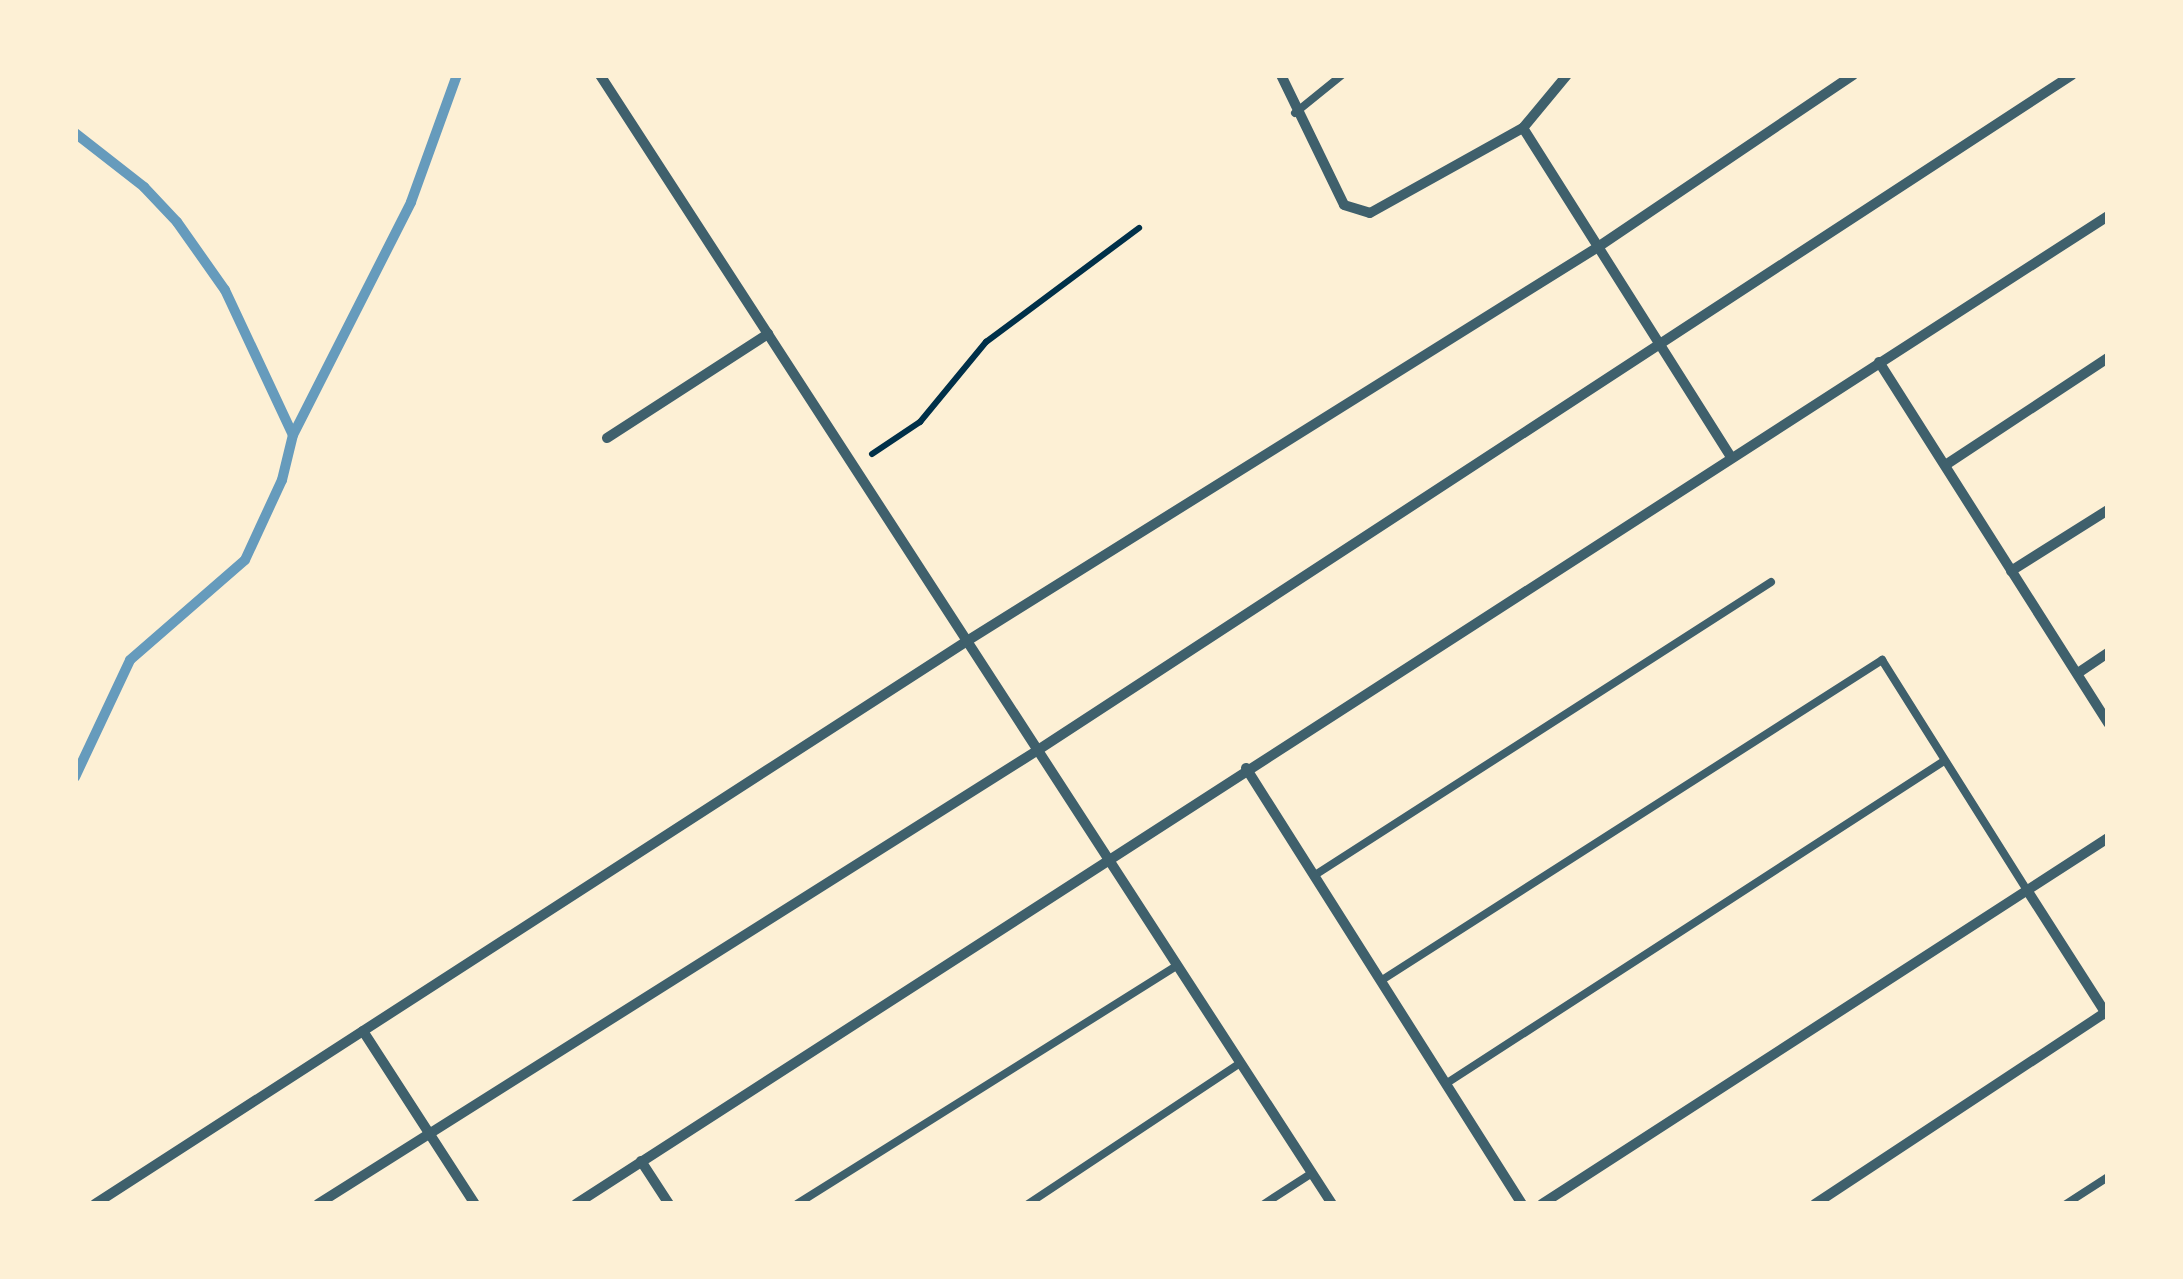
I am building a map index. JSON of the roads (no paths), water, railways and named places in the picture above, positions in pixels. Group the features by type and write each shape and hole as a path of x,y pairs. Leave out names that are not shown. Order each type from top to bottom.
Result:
{"street":[{"path":"600,75 1332,1204"},
{"path":"1280,75 1295,113 1344,205 1370,213 1523,128 1567,75"},
{"path":"96,1204 967,641 1598,247 1853,75"},
{"path":"318,1204 1038,750 2072,75"},
{"path":"1523,128 1731,457"},
{"path":"576,1204 1107,856 2108,216"},
{"path":"607,438 768,334"},
{"path":"1947,464 2108,358"},
{"path":"1879,362 2108,723"},
{"path":"2011,572 2108,510"},
{"path":"2078,673 2108,653"},
{"path":"1246,768 1522,1204"},
{"path":"1542,1204 2108,838"},
{"path":"1816,1204 2107,1013 2028,890"},
{"path":"363,1031 476,1204"},
{"path":"642,1161 669,1204"}],"lane":[{"path":"1295,113 1342,75"},
{"path":"1315,875 1771,582"},
{"path":"1382,980 1882,660 2028,890"},
{"path":"1447,1082 1944,761"},
{"path":"797,1204 1176,966"},
{"path":"1028,1204 1240,1064"},
{"path":"1264,1204 1312,1173"},
{"path":"2066,1204 2108,1178"}],"waterway":[{"path":"75,777 130,660 245,560 282,480 293,435 411,202 457,75"},
{"path":"75,133 144,187 177,222 225,290 293,435"}]}
